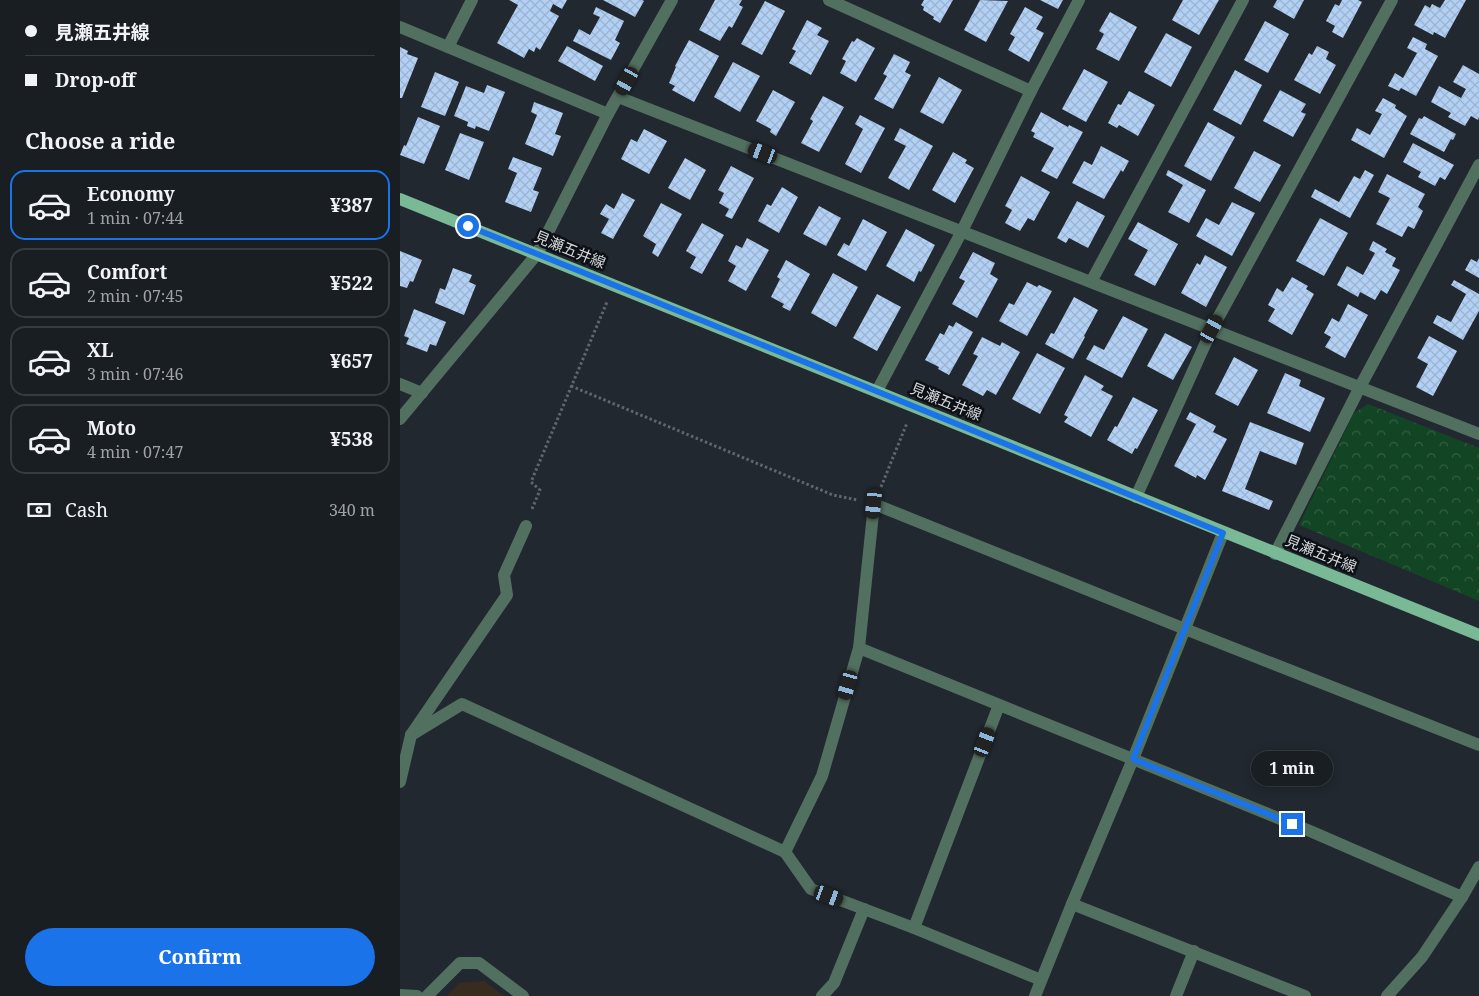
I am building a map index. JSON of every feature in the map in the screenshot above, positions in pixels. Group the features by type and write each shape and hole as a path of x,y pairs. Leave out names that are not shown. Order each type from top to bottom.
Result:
{"main road":[{"name":"見瀬五井線","path":"400,199 1479,635"}],"street":[{"path":"448,47 472,0"},
{"path":"400,419 537,254 608,114 672,0"},
{"path":"829,0 1031,91"},
{"path":"877,391 962,231 1031,91 1079,0"},
{"path":"1091,282 1243,0"},
{"path":"1136,497 1212,329 1392,0"},
{"path":"400,27 608,114"},
{"path":"618,97 1479,434"},
{"path":"1275,554 1360,387 1479,165"},
{"path":"400,384 422,393"},
{"path":"784,852 822,776 859,648 874,504 1479,745"},
{"path":"400,782 406,733 507,595 504,575 526,526"},
{"path":"1035,996 1133,759 1223,533"},
{"path":"859,648 1310,831 1462,897"},
{"path":"406,733 462,704 784,852 811,889 914,928 1041,980"},
{"path":"914,928 999,705"},
{"path":"1387,996 1422,957 1462,897 1479,867"},
{"path":"1072,904 1305,996"},
{"path":"822,996 834,983 864,909"},
{"path":"1176,996 1194,952"},
{"path":"427,996 460,962 479,962 523,996"},
{"path":"400,995 417,996"}],"path":[{"path":"526,526 540,490 531,482 614,285"},
{"path":"571,386 833,494 874,504 913,406"}],"shaded area":[{"path":"484,981 504,996 447,996 459,983"}],"green space":[{"path":"1368,404 1479,448 1479,601 1299,525 1354,413"}],"building":[{"path":"509,0 567,0 562,9 553,4 550,11 559,16 540,50 536,47 534,52 529,49 524,58 497,43 518,5"},
{"path":"603,0 642,0 644,1 635,17"},
{"path":"715,0 742,0 739,5 743,7 732,28 729,26 720,41 699,30"},
{"path":"924,0 953,0 940,23 923,10 924,7 921,5"},
{"path":"980,0 1008,1 986,42 964,30"},
{"path":"1040,0 1063,0 1058,9"},
{"path":"1183,0 1219,0 1199,35 1172,20"},
{"path":"1277,0 1304,0 1294,19 1273,7"},
{"path":"1342,0 1358,0 1362,2 1343,38 1332,32 1335,26 1326,21 1335,4 1339,6"},
{"path":"1445,0 1466,0 1445,38 1434,32 1433,35 1414,25 1425,5 1430,8 1432,4 1440,8"},
{"path":"765,1 785,11 762,55 741,44"},
{"path":"596,7 624,21 615,40 620,43 611,60 573,41 579,29 590,35 600,17 593,14"},
{"path":"1025,7 1043,17 1036,29 1044,33 1029,62 1008,50 1015,37 1010,34"},
{"path":"1110,12 1137,27 1119,61 1096,49 1104,34 1099,31"},
{"path":"807,20 822,28 817,35 829,41 811,75 789,63 796,51 792,49"},
{"path":"1265,21 1289,34 1268,73 1244,60"},
{"path":"1166,33 1192,47 1171,87 1144,72"},
{"path":"1413,37 1427,44 1425,49 1438,56 1416,96 1401,88 1399,91 1388,86 1395,73 1403,78 1417,53 1407,48"},
{"path":"857,38 875,48 856,82 840,73 846,61 842,59 852,41 854,42"},
{"path":"689,40 719,56 694,102 672,90 675,86 669,83 675,66"},
{"path":"567,46 603,66 595,81 558,61"},
{"path":"1317,46 1329,52 1326,59 1336,65 1320,94 1294,80 1309,53 1312,55"},
{"path":"400,47 408,51 407,54 418,58 402,98 400,98"},
{"path":"894,54 910,62 905,72 911,75 893,109 874,99 887,76 883,74"},
{"path":"733,62 760,76 740,112 714,97"},
{"path":"1463,65 1479,74 1479,117 1478,120 1471,116 1465,126 1448,117 1451,113 1431,102 1439,86 1461,98 1466,89 1453,82"},
{"path":"1084,69 1108,82 1086,122 1062,109"},
{"path":"1235,70 1262,85 1241,125 1213,110"},
{"path":"435,72 459,82 445,116 421,107"},
{"path":"939,77 962,90 943,124 920,112"},
{"path":"487,85 505,92 489,131 476,126 475,129 467,126 468,122 454,116 466,86 484,93"},
{"path":"773,90 795,102 776,136 770,132 771,129 756,121"},
{"path":"1280,90 1306,104 1301,112 1306,114 1293,137 1263,121"},
{"path":"1129,91 1155,105 1138,136 1119,125 1117,128 1108,123 1118,104 1121,105"},
{"path":"823,96 844,107 819,152 801,143 813,121 810,119"},
{"path":"1383,98 1396,105 1395,108 1407,116 1384,158 1351,140 1357,128 1370,135 1382,114 1375,111"},
{"path":"534,102 563,113 555,134 561,136 553,156 525,144 537,115 531,112"},
{"path":"1041,112 1068,127 1069,125 1083,132 1057,179 1041,171 1054,148 1033,137 1035,133 1031,131"},
{"path":"860,115 885,128 861,173 845,164 863,129 855,124"},
{"path":"1424,116 1456,134 1444,152 1410,134 1419,118 1422,119"},
{"path":"418,117 440,126 424,164 400,155 404,145 406,146"},
{"path":"1208,122 1235,137 1211,181 1184,166"},
{"path":"900,128 933,146 909,190 888,178 906,146 894,140"},
{"path":"644,129 667,141 649,174 621,159 631,139 637,142"},
{"path":"460,133 484,142 469,180 445,170"},
{"path":"1413,143 1454,165 1445,180 1440,177 1435,186 1418,177 1421,172 1403,162"},
{"path":"1101,146 1129,161 1123,172 1121,170 1104,199 1072,183 1084,161 1092,165"},
{"path":"1254,151 1281,165 1260,202 1234,188"},
{"path":"953,152 967,160 965,163 974,168 955,203 932,190"},
{"path":"513,157 542,168 533,190 539,192 531,212 505,202 517,173 508,169"},
{"path":"685,158 706,170 690,200 668,188"},
{"path":"731,166 754,178 732,219 725,216 729,209 719,203 724,193 718,190"},
{"path":"1168,170 1206,190 1189,223 1168,212 1183,185 1166,175"},
{"path":"1365,170 1374,175 1350,218 1311,197 1315,189 1339,202 1354,176 1360,179"},
{"path":"1387,174 1425,194 1418,207 1423,211 1414,229 1408,226 1402,237 1376,224 1390,198 1378,192"},
{"path":"1021,176 1050,192 1034,221 1028,218 1020,231 1005,223 1012,210 1005,206"},
{"path":"782,187 798,197 779,233 758,221 767,204 771,206"},
{"path":"622,193 635,200 613,239 601,233 609,219 600,214 606,204 614,209"},
{"path":"1077,201 1105,216 1088,248 1069,238 1066,243 1057,238"},
{"path":"1232,202 1255,213 1232,256 1196,236 1206,218 1219,225"},
{"path":"661,203 682,214 658,257 652,253 656,244 643,236"},
{"path":"819,206 841,218 826,246 803,234"},
{"path":"1320,218 1348,233 1324,276 1296,261"},
{"path":"863,219 887,232 866,271 837,255 844,243 849,246"},
{"path":"1138,222 1178,244 1155,286 1134,275 1148,250 1128,239"},
{"path":"702,223 724,235 702,274 690,268 696,257 686,251"},
{"path":"906,229 935,245 914,282 886,266"},
{"path":"747,238 769,250 746,291 728,281 736,266 728,261 736,245 742,248"},
{"path":"1373,241 1387,249 1385,252 1396,258 1392,266 1400,270 1387,294 1381,290 1375,300 1360,292 1358,297 1337,285 1347,266 1363,275 1375,253 1369,250"},
{"path":"400,251 422,260 413,282 410,281 407,288 400,286"},
{"path":"973,252 995,263 990,274 998,279 977,318 952,304 965,281 959,278"},
{"path":"1205,255 1227,267 1206,307 1181,293 1197,263 1200,265"},
{"path":"1479,258 1479,278 1465,270 1471,259 1477,262"},
{"path":"786,260 810,274 790,311 782,307 784,304 771,297 780,279 777,277"},
{"path":"453,268 472,275 469,282 476,285 464,315 435,303 440,288 445,290"},
{"path":"833,273 858,287 836,327 811,313"},
{"path":"1292,277 1308,286 1306,289 1314,294 1292,335 1268,321 1275,309 1268,305 1277,288 1283,292"},
{"path":"1454,280 1479,294 1479,311 1463,340 1433,323 1437,315 1451,322 1466,294 1451,285"},
{"path":"1027,282 1052,291 1027,336 999,321 1009,303 1014,305"},
{"path":"877,294 901,307 877,351 853,338"},
{"path":"1074,297 1098,310 1073,359 1045,344 1051,333 1054,334"},
{"path":"1348,304 1368,315 1345,358 1325,347 1331,337 1324,333 1332,318 1339,322"},
{"path":"414,309 446,322 436,346 430,344 427,352 406,344 409,338 404,336"},
{"path":"1123,316 1148,329 1122,378 1086,359 1094,345 1104,350"},
{"path":"956,322 973,332 949,375 925,360 940,333 944,335 949,325 953,327"},
{"path":"1165,333 1192,347 1173,380 1147,366"},
{"path":"1429,336 1457,351 1433,396 1416,387 1428,364 1417,358"},
{"path":"982,337 1000,346 1002,342 1020,352 996,395 987,390 983,396 962,385 978,356 973,354"},
{"path":"1037,353 1065,368 1040,414 1012,399"},
{"path":"1234,357 1258,370 1238,406 1215,394"},
{"path":"1285,373 1301,380 1299,386 1325,398 1310,432 1267,413"},
{"path":"1085,375 1104,386 1101,390 1113,396 1091,437 1064,422 1068,417 1064,415"},
{"path":"1133,397 1158,410 1137,449 1135,448 1132,454 1107,440 1115,426 1117,427"},
{"path":"1190,412 1216,426 1213,432 1227,439 1205,480 1197,475 1196,478 1174,466 1196,424 1186,419"},
{"path":"1250,422 1304,443 1296,465 1260,451 1245,489 1273,501 1269,510 1222,491"}],"route":[{"path":"468,226 1223,533 1133,759 1292,824"}]}
